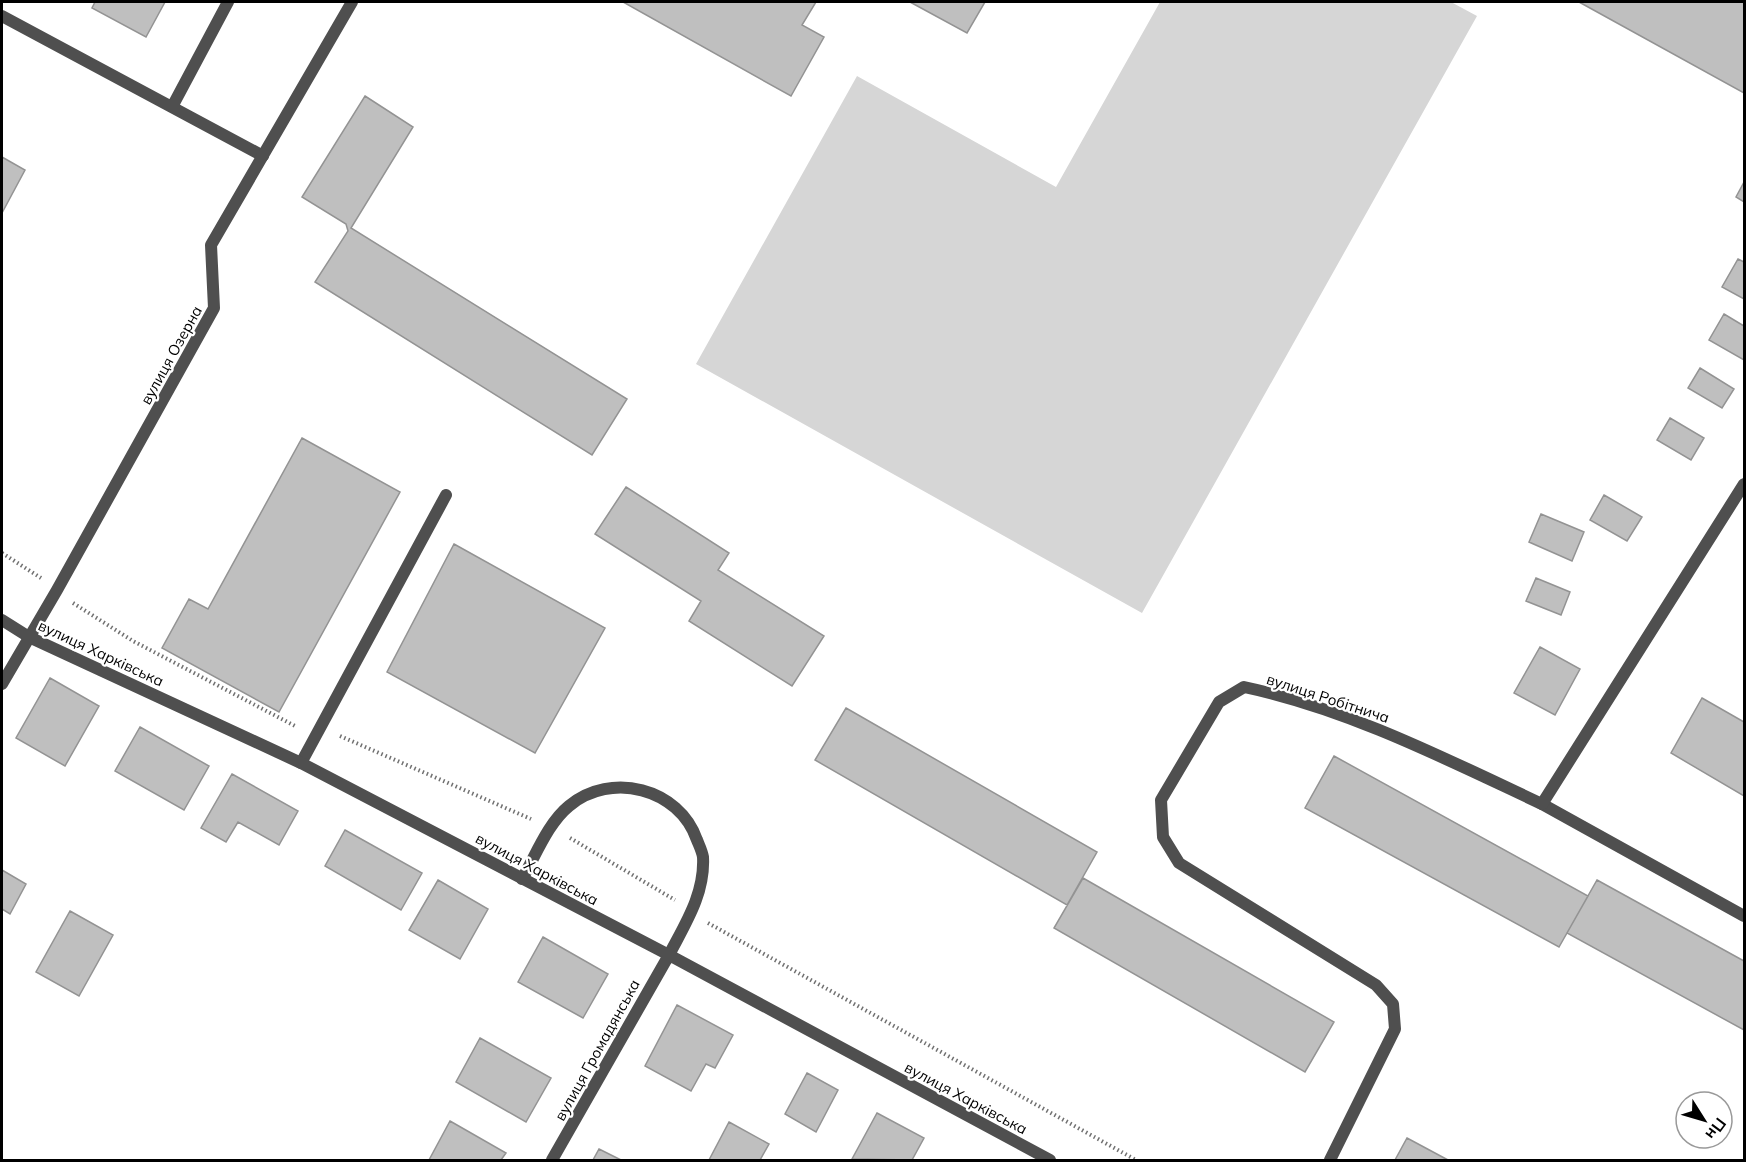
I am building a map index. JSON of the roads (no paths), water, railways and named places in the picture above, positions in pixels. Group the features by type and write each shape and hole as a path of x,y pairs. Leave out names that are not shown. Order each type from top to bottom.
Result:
{"street":[{"path":"172,107 228,2"},
{"name":"вулиця Озерна","path":"2,684 214,308 211,245 352,2"},
{"path":"2,16 263,156"},
{"path":"1542,804 1744,484"},
{"path":"301,763 446,495"},
{"name":"вулиця Харківська","path":"2,620 29,637 301,763 669,955 1050,1161"},
{"name":"вулиця Робітнича","path":"1330,1161 1395,1029 1393,1004 1376,985 1179,862 1163,837 1161,800 1219,702 1244,687 1271,693 1392,735 1542,804 1744,916"},
{"name":"вулиця Громадянська","path":"522,879 551,827 569,806 594,791 622,786 650,791 675,806 693,828 703,855 702,883 693,910 552,1161"}]}
